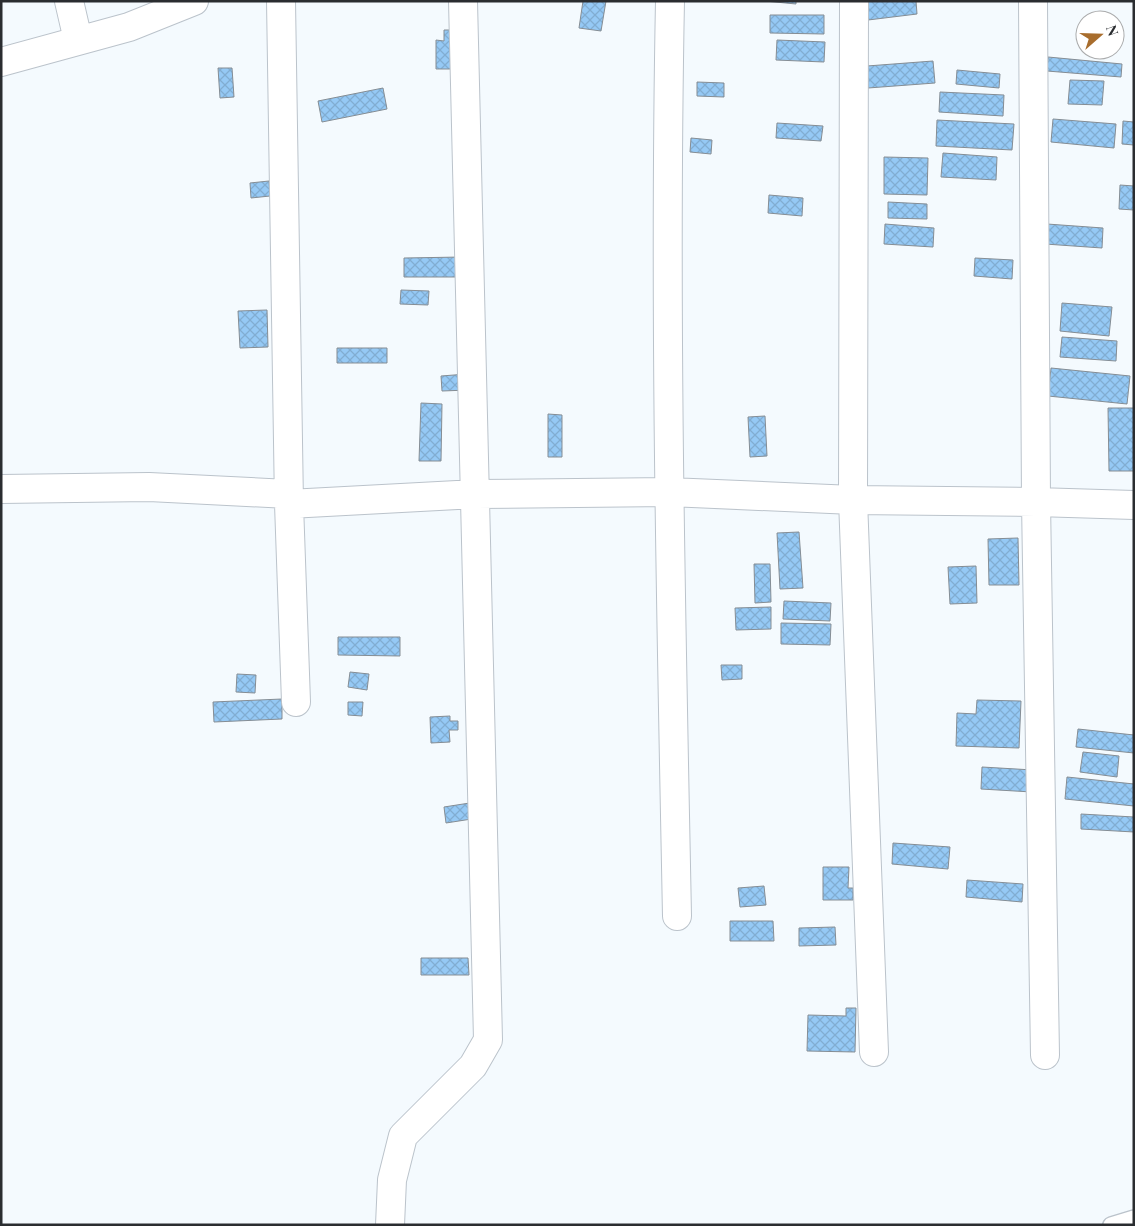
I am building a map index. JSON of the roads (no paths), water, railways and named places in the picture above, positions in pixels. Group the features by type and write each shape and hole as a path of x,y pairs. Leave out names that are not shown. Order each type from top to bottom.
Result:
{"street":[{"path":"69,1 78,40"},
{"path":"1,62 129,27 194,1"},
{"path":"281,1 289,499 296,702"},
{"path":"390,1225 392,1180 403,1136 473,1066 488,1040 463,1"},
{"path":"670,1 668,131 669,492 677,916"},
{"path":"854,1 853,500 874,1052"},
{"path":"1033,1 1036,502 1045,1055"},
{"path":"1,489 150,487 289,499 476,494 669,492 853,500 1134,505"}],"lane":[{"path":"1111,1225 1134,1218"}]}
